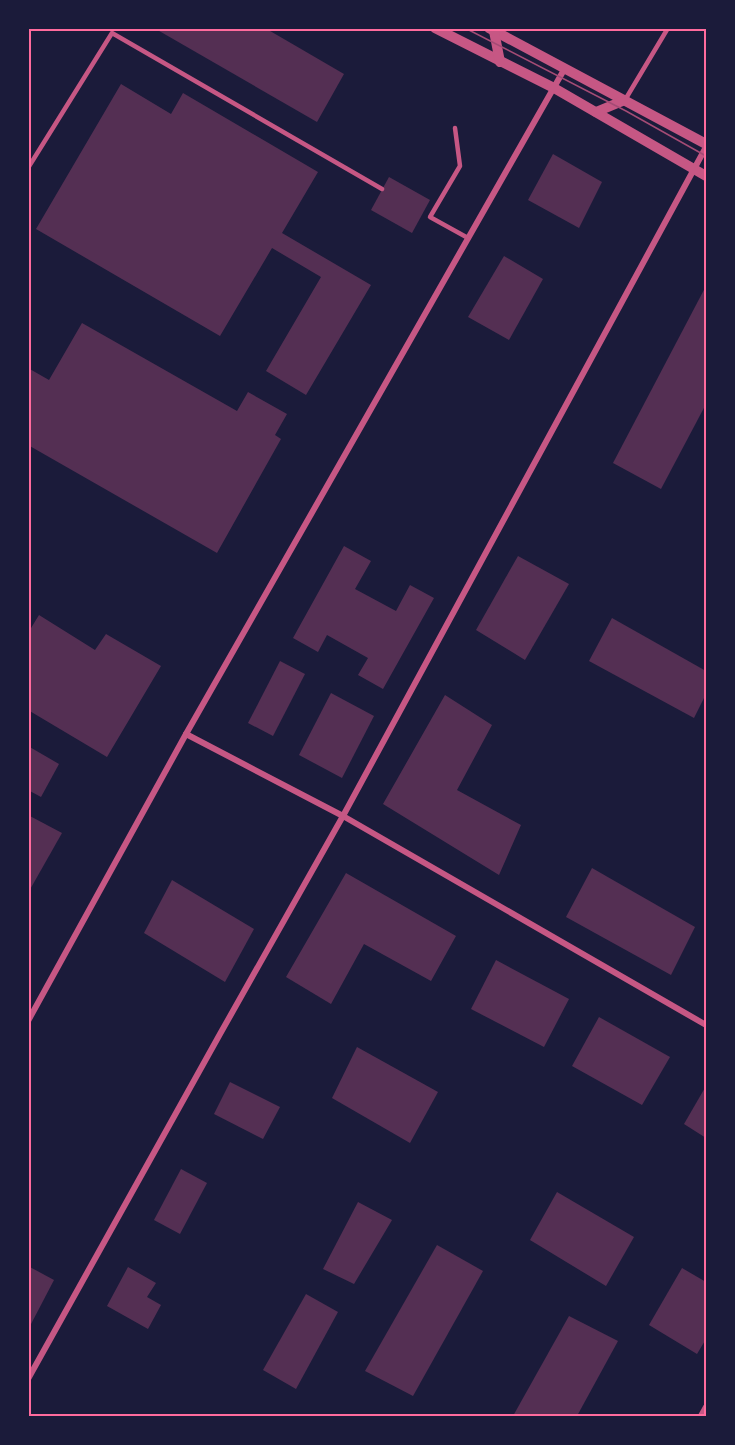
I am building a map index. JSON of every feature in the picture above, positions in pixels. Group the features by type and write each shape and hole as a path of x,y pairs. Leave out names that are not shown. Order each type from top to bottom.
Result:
{"street":[{"path":"435,28 554,88 706,176"},
{"path":"493,29 501,62"},
{"path":"28,1379 344,816 706,145 493,29"},
{"path":"28,1021 186,734 565,68"},
{"path":"596,112 625,100"},
{"path":"186,734 344,816 706,1024"},
{"path":"701,1416 706,1407"}],"lane":[{"path":"625,100 668,28"},
{"path":"28,168 112,33 382,189"},
{"path":"430,217 460,166 455,128"},
{"path":"423,213 468,238"}],"building":[{"path":"154,28 265,28 344,74 317,122"},
{"path":"121,84 171,114 183,93 318,172 282,233 371,285 306,395 266,371 321,277 272,248 220,336 36,229"},
{"path":"553,154 602,182 579,228 528,200"},
{"path":"389,177 430,200 412,233 371,210"},
{"path":"504,256 543,279 509,340 468,317"},
{"path":"706,286 706,404 661,489 613,463"},
{"path":"82,323 237,411 248,392 287,414 275,435 281,439 217,553 28,445 28,368 49,380"},
{"path":"344,546 371,561 355,589 396,611 410,585 434,598 383,689 358,675 368,658 327,635 318,652 293,638"},
{"path":"518,556 569,584 525,660 476,630"},
{"path":"39,615 95,650 106,634 161,666 107,757 28,710 28,633"},
{"path":"612,618 706,671 706,694 694,718 589,661"},
{"path":"280,661 305,674 273,736 248,723"},
{"path":"331,693 374,716 342,778 299,755"},
{"path":"445,695 492,725 457,790 521,825 499,875 383,804"},
{"path":"28,746 59,764 41,797 28,790"},
{"path":"28,815 62,833 28,893"},
{"path":"592,868 695,927 671,975 566,917"},
{"path":"346,873 456,936 431,981 364,944 331,1004 286,977"},
{"path":"172,880 254,929 225,982 144,933"},
{"path":"496,960 569,999 544,1047 471,1009"},
{"path":"599,1017 670,1057 642,1105 572,1066"},
{"path":"357,1047 438,1092 410,1143 332,1098"},
{"path":"230,1082 280,1107 263,1139 214,1114"},
{"path":"706,1086 706,1138 684,1124"},
{"path":"181,1169 207,1183 180,1234 154,1220"},
{"path":"557,1192 634,1237 606,1286 530,1240"},
{"path":"358,1202 392,1220 354,1284 323,1269"},
{"path":"437,1245 483,1271 413,1396 365,1371"},
{"path":"28,1266 54,1280 30,1326 28,1325"},
{"path":"128,1267 156,1283 147,1297 161,1305 148,1329 107,1306"},
{"path":"682,1268 706,1282 706,1339 697,1354 649,1325"},
{"path":"306,1294 338,1312 296,1389 263,1370"},
{"path":"569,1316 618,1341 577,1416 513,1416"}],"tram line":[{"path":"465,28 626,111 706,156"}]}
